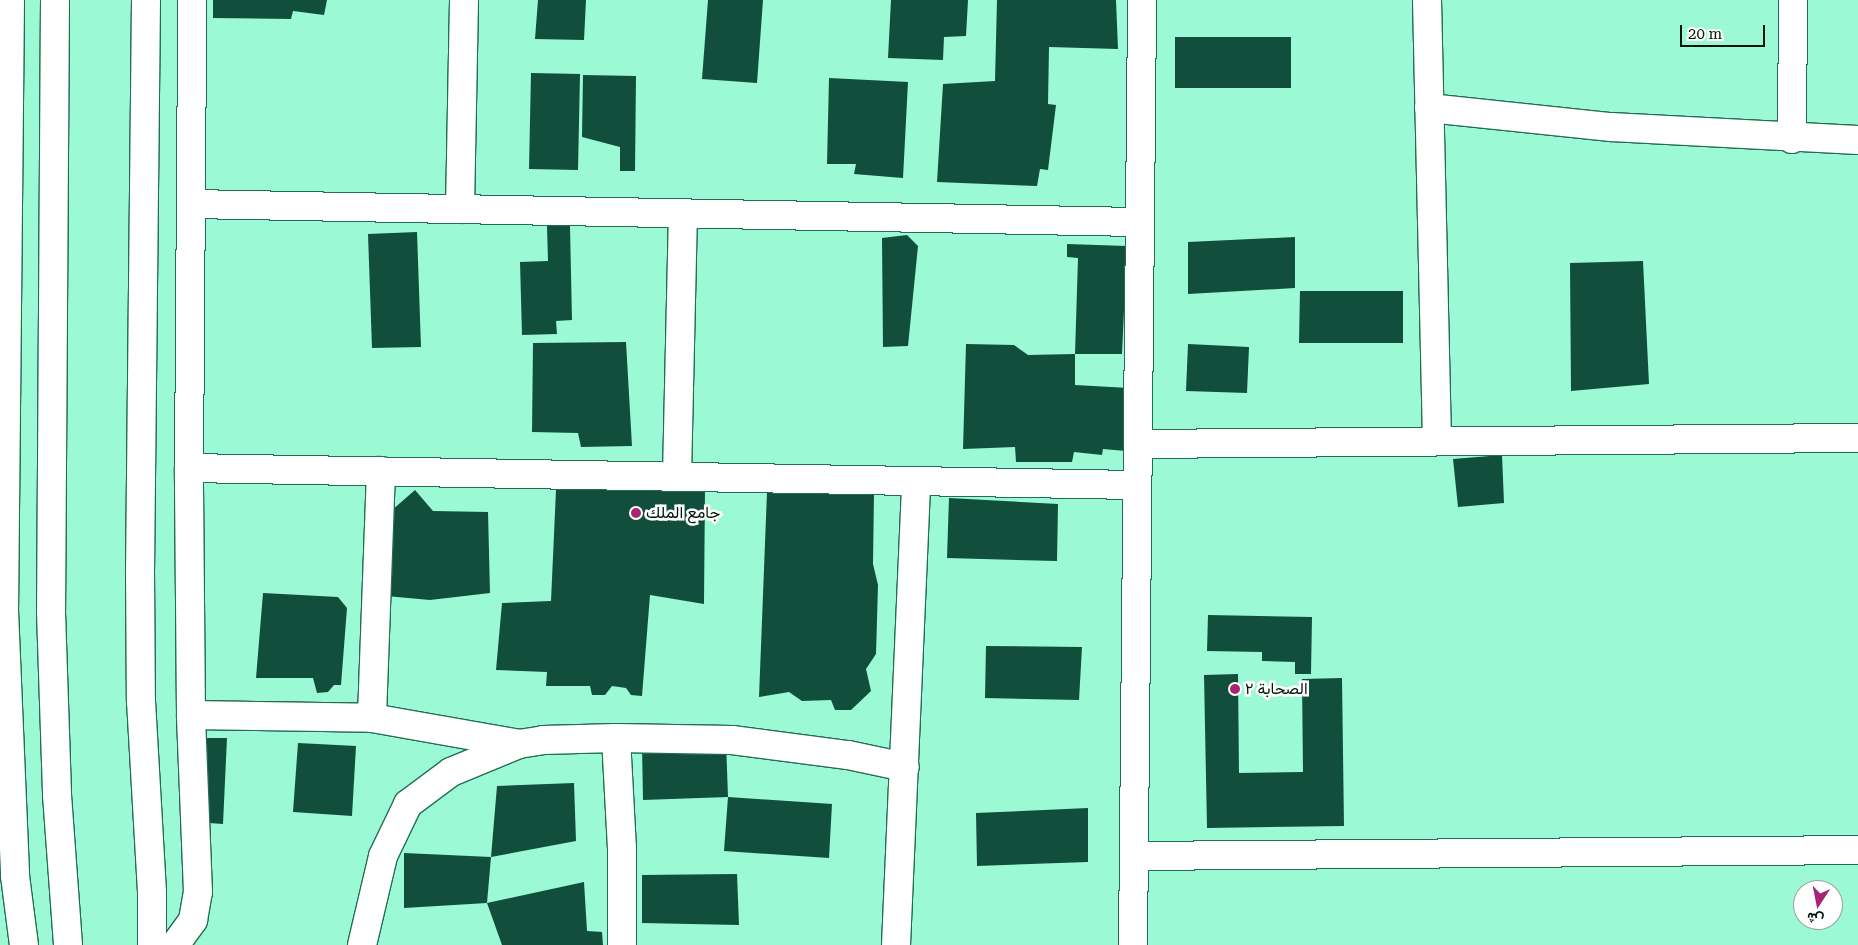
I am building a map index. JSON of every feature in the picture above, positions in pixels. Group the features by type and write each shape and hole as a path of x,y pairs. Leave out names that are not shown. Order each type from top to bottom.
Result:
{"street":[{"path":"10,0 4,610 15,876 24,945"},
{"path":"55,0 51,594 57,795 68,945"},
{"path":"146,0 140,571 152,945"},
{"path":"175,945 192,920 198,892 191,715 189,468 192,0"},
{"path":"460,209 464,0"},
{"path":"1133,945 1142,0"},
{"path":"1427,0 1437,441"},
{"path":"1792,139 1793,0"},
{"path":"1429,108 1611,127 1792,139 1858,140"},
{"path":"191,204 1140,222"},
{"path":"677,476 683,213"},
{"path":"1138,444 1858,438"},
{"path":"189,468 1137,485"},
{"path":"372,718 381,471"},
{"path":"896,945 916,481"},
{"path":"191,715 372,718 519,744"},
{"path":"362,945 383,856 408,804 451,772 519,744 543,740 616,738 732,740 848,755 905,767"},
{"path":"616,738 622,848 622,945"},
{"path":"1134,856 1858,850"}],"building":[{"path":"213,0 327,0 324,15 293,11 291,19 213,18"},
{"path":"538,0 586,0 584,40 535,39"},
{"path":"708,0 763,0 757,83 702,79"},
{"path":"891,0 968,0 966,36 944,37 943,60 888,58"},
{"path":"997,0 1116,0 1118,49 1049,47 1048,104 1056,105 1048,170 1040,169 1037,186 937,182 943,84 995,81"},
{"path":"1175,37 1291,37 1291,88 1175,88"},
{"path":"531,73 580,74 578,170 529,169"},
{"path":"583,75 636,76 635,171 620,171 620,147 582,137"},
{"path":"829,78 908,82 903,178 854,174 856,164 827,164"},
{"path":"547,226 570,226 572,320 556,321 557,334 522,335 520,262 548,261"},
{"path":"417,232 421,347 372,348 368,234"},
{"path":"907,235 918,246 908,346 883,347 882,238"},
{"path":"1295,237 1295,288 1188,294 1188,242"},
{"path":"1067,244 1127,246 1122,354 1075,354 1078,258 1067,257"},
{"path":"1643,261 1649,384 1571,391 1570,263"},
{"path":"1300,291 1403,291 1403,343 1299,343"},
{"path":"626,342 632,446 581,447 578,433 532,432 533,343"},
{"path":"966,344 1014,345 1028,355 1075,354 1075,385 1129,388 1126,451 1103,449 1102,455 1074,452 1072,462 1016,462 1015,447 963,449"},
{"path":"1188,344 1249,347 1247,393 1186,391"},
{"path":"1502,455 1504,503 1458,507 1453,459"},
{"path":"705,489 704,604 650,595 642,696 631,695 626,688 612,686 605,695 592,695 590,686 546,686 547,672 496,670 502,603 551,601 556,490"},
{"path":"415,490 433,511 488,512 490,593 430,600 386,596 391,511"},
{"path":"767,492 874,493 873,564 878,585 876,654 866,669 871,691 851,710 835,710 831,700 802,701 789,692 759,697"},
{"path":"949,498 1058,504 1057,561 947,558"},
{"path":"263,593 338,597 347,608 341,685 334,685 328,692 317,693 313,678 256,678"},
{"path":"1208,615 1312,617 1311,674 1295,674 1295,662 1262,661 1262,652 1207,651"},
{"path":"986,646 1082,647 1079,700 985,698"},
{"path":"1238,674 1239,773 1303,772 1302,679 1342,678 1344,826 1207,828 1204,675"},
{"path":"196,738 227,738 223,824 196,822"},
{"path":"726,742 728,797 643,800 642,745"},
{"path":"298,743 356,746 352,816 293,812"},
{"path":"574,783 576,841 491,857 497,786"},
{"path":"728,797 832,804 829,858 724,851"},
{"path":"1088,808 1088,862 977,866 976,813"},
{"path":"404,853 491,857 487,903 404,908"},
{"path":"737,874 739,925 642,923 642,875"},
{"path":"584,882 587,931 602,932 603,945 502,945 487,903"}],"place":[{"name":"جامع الملك","path":"636,513"},
{"name":"الصحابة ٢","path":"1235,689"}]}
